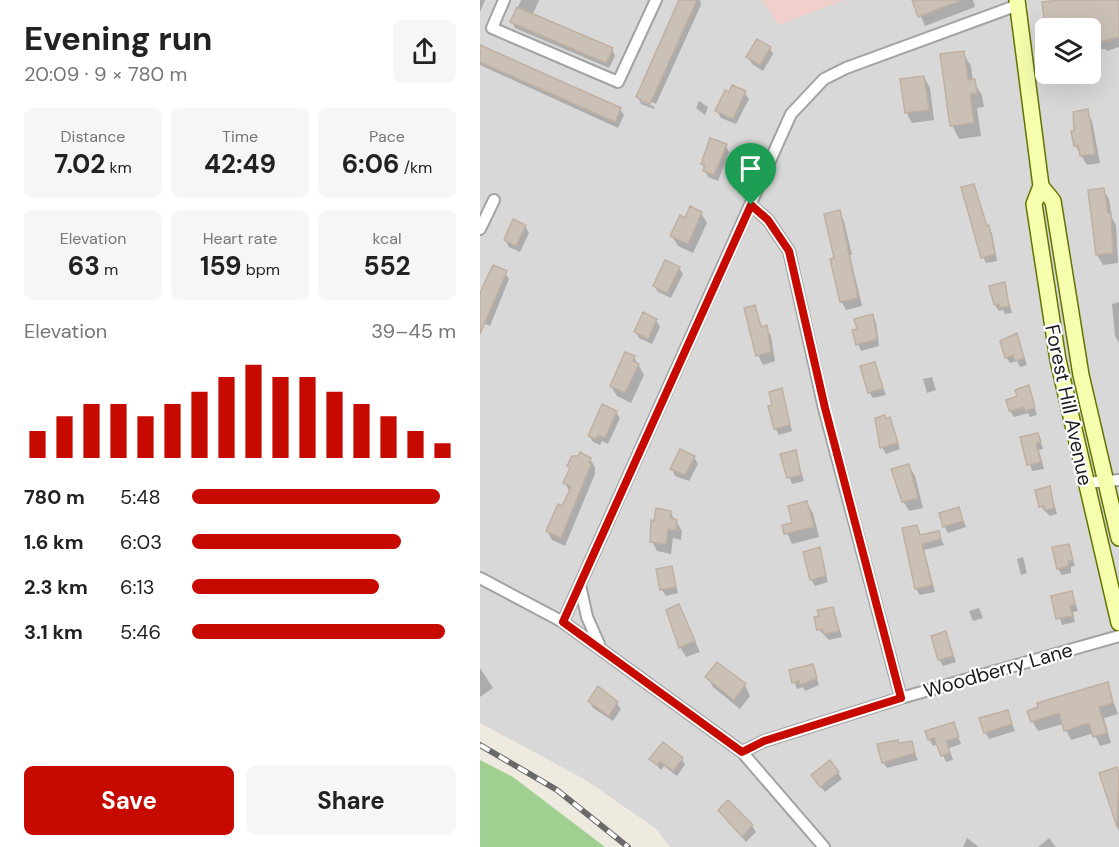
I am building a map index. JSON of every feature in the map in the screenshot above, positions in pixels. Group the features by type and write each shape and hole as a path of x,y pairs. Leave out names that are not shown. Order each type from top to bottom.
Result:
{"main road":[{"name":"Forest Hill Avenue","path":"1017,3 1041,186 1034,204 1046,290 1058,360 1119,623"},
{"name":"Forest Hill Avenue","path":"1041,186 1053,201 1081,375 1112,481 1119,538"}],"street":[{"path":"504,0 492,28 618,82 656,0"},
{"path":"563,622 791,114 824,79 1017,3"},
{"path":"480,229 494,200"},
{"path":"751,205 768,220 789,251 825,408 901,698"},
{"path":"1085,483 1112,481"},
{"path":"480,578 563,622 742,752 824,847"},
{"path":"580,585 587,617 600,647"},
{"name":"Woodberry Lane","path":"742,752 764,741 901,698 1119,636"}],"shaded area":[{"path":"480,0 1119,0 1119,847 670,847 655,828 584,779 480,723"},
{"path":"762,0 844,0 779,25"}],"green space":[{"path":"480,760 513,777 605,847 480,847"}],"building":[{"path":"679,0 697,0 650,104 636,97"},
{"path":"912,0 960,0 960,1 918,17"},
{"path":"1119,0 1119,37 1101,42 1101,18 1044,18 1042,2"},
{"path":"517,7 613,48 606,63 510,22"},
{"path":"757,39 771,47 760,65 746,57"},
{"path":"480,45 621,108 615,122 480,62"},
{"path":"964,51 968,80 975,79 977,93 970,94 974,123 950,126 940,54"},
{"path":"924,76 929,110 905,113 900,79"},
{"path":"732,85 746,91 733,119 715,111 725,90 729,92"},
{"path":"1088,109 1095,154 1080,156 1078,145 1074,146 1071,131 1074,131 1073,112"},
{"path":"710,138 727,144 714,175 703,171 705,165 701,164"},
{"path":"974,184 987,226 989,225 995,254 981,258 961,187"},
{"path":"1104,188 1108,213 1111,213 1113,253 1096,255 1088,190"},
{"path":"690,206 702,212 688,244 670,236 680,215 685,218"},
{"path":"840,210 858,298 840,302 830,259 834,258 824,214"},
{"path":"513,219 526,225 516,246 504,240"},
{"path":"665,260 680,267 667,293 653,286"},
{"path":"493,265 507,271 480,334 480,293"},
{"path":"1005,282 1009,306 1000,308 999,304 994,305 989,286"},
{"path":"755,305 761,327 767,325 771,352 756,356 744,308"},
{"path":"643,312 657,319 648,339 634,332"},
{"path":"873,314 877,339 856,345 852,330 857,329 854,319"},
{"path":"1017,333 1024,358 1015,361 1013,355 1005,358 1000,341"},
{"path":"625,352 635,356 633,361 639,364 625,393 610,386"},
{"path":"875,362 883,388 868,393 860,366"},
{"path":"1029,385 1035,408 1025,411 1024,407 1009,411 1006,400 1017,396 1015,390"},
{"path":"782,388 790,425 774,429 768,406 772,405 769,392"},
{"path":"602,404 617,411 605,438 598,435 596,439 588,436"},
{"path":"885,415 886,419 890,417 898,443 880,448 875,418"},
{"path":"1038,433 1041,442 1036,443 1041,462 1027,465 1020,437"},
{"path":"680,449 695,456 685,475 670,469"},
{"path":"796,450 801,475 787,478 780,454"},
{"path":"580,452 591,458 589,463 591,464 561,538 546,531 558,504 562,506 571,487 563,483 570,468 567,466 572,456 578,456"},
{"path":"909,464 918,498 902,502 891,469"},
{"path":"1050,486 1054,508 1045,510 1044,506 1039,507 1035,490"},
{"path":"807,501 814,527 784,534 782,525 792,523 788,506"},
{"path":"959,507 963,521 943,527 939,513"},
{"path":"656,508 671,511 670,518 677,520 676,530 668,529 666,544 650,542 651,520 654,521"},
{"path":"917,525 920,535 939,531 941,539 922,544 932,585 915,589 902,528"},
{"path":"1069,544 1073,560 1068,561 1068,566 1057,569 1052,547"},
{"path":"820,547 826,576 810,580 803,552"},
{"path":"672,566 676,587 660,590 656,569"},
{"path":"1072,591 1075,604 1070,606 1073,616 1056,619 1051,596"},
{"path":"679,604 695,641 679,648 666,610"},
{"path":"833,607 839,631 824,634 822,629 817,630 814,617 819,616 817,610"},
{"path":"946,631 953,656 938,660 931,636"},
{"path":"717,662 746,684 734,700 705,677"},
{"path":"813,664 817,678 800,685 799,681 792,683 789,670"},
{"path":"1108,682 1113,703 1099,707 1107,733 1093,737 1089,723 1064,731 1059,713 1031,722 1027,711 1038,707 1037,703"},
{"path":"598,686 618,702 609,716 588,701"},
{"path":"1008,710 1012,724 984,733 979,718"},
{"path":"954,722 959,737 946,741 950,753 941,756 934,738 928,740 925,731"},
{"path":"898,740 898,743 912,741 915,753 882,763 877,744"},
{"path":"663,742 683,758 673,771 660,761 657,765 649,759"},
{"path":"830,760 839,772 820,787 811,775"},
{"path":"1117,767 1119,774 1117,827 1099,773"},
{"path":"728,800 753,825 742,837 718,810"}],"railway":[{"path":"480,745 557,790 628,847"}],"route":[{"path":"751,205 768,220 789,251 825,408 901,698 764,741 742,752 563,622 751,205"}]}
